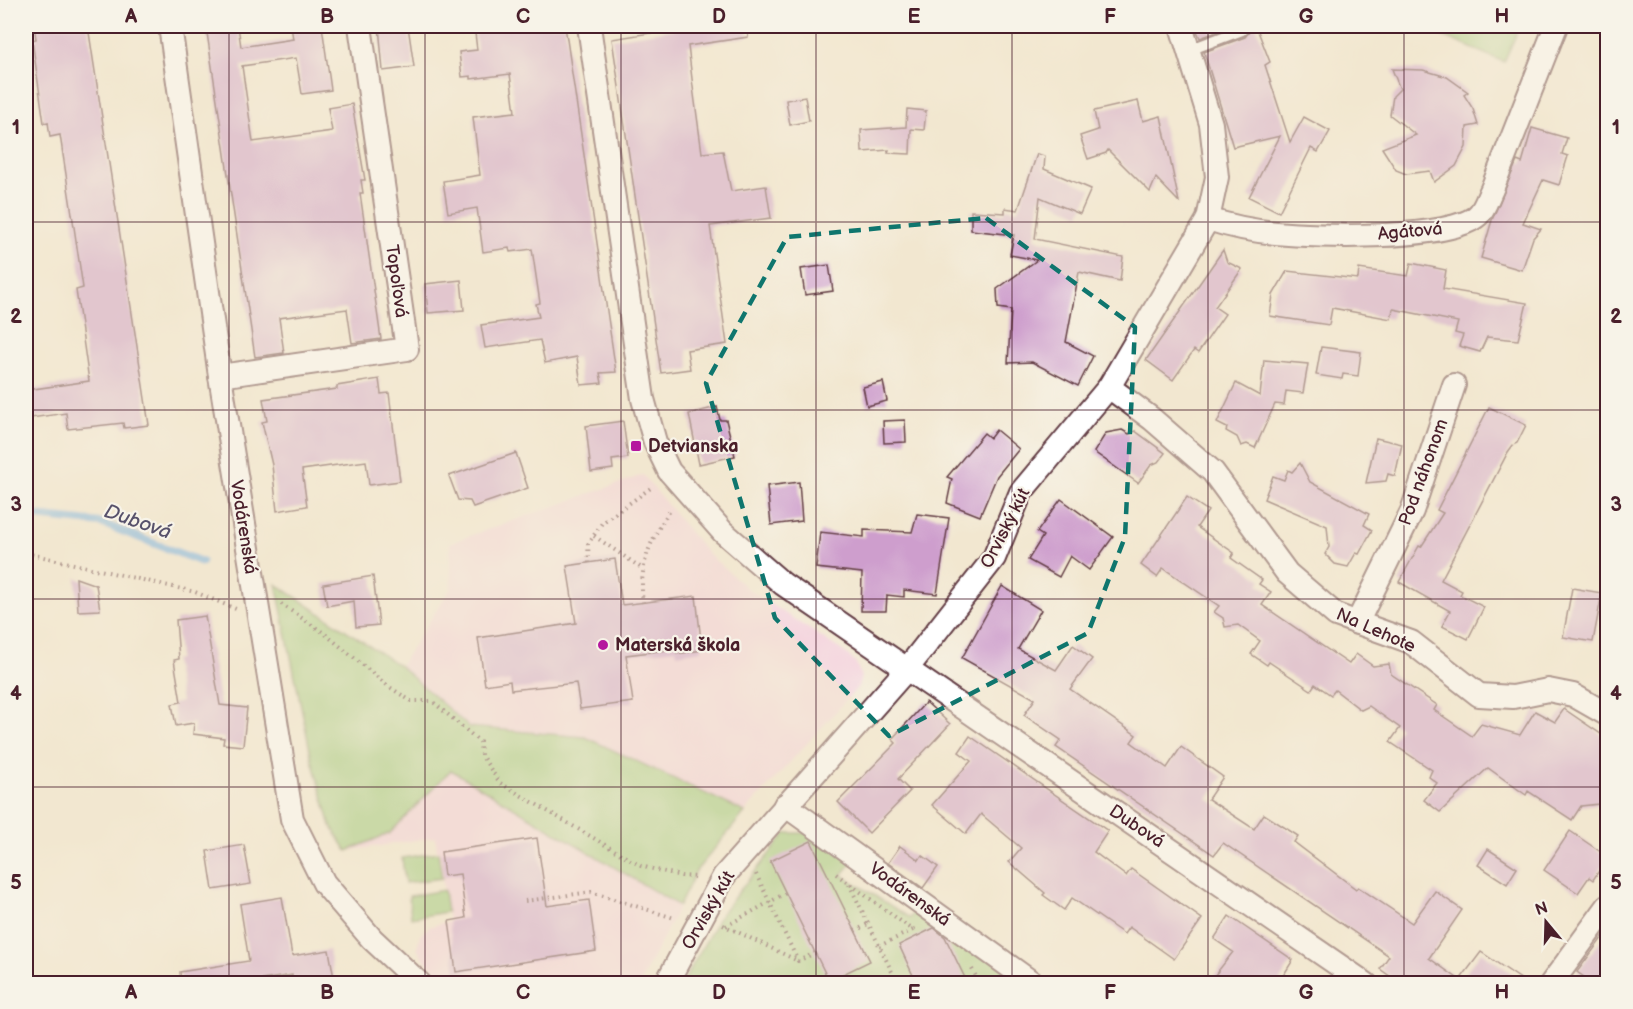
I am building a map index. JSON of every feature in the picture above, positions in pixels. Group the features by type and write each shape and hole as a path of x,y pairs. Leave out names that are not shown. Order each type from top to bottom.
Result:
{"street":[{"name":"Vodárenská","path":"170,26 220,376 292,819 324,883 372,939 420,984"},
{"name":"Topoľová","path":"220,376 407,349 360,26"},
{"path":"590,26 643,399 659,451 669,471 723,532 783,584 907,669"},
{"name":"Orviský kút","path":"666,984 724,876 907,669 994,558 1021,492 1109,387 1208,219 1218,177 1211,124 1181,26"},
{"name":"Agátová","path":"1208,219 1274,233 1327,237 1440,230 1462,225 1480,214 1492,189 1556,26"},
{"name":"Pod náhonom","path":"1357,623 1412,511 1454,385"},
{"name":"Na Lehote","path":"1109,387 1152,418 1213,472 1287,573 1336,615 1411,642 1479,695 1513,697 1548,690 1573,694 1608,715"},
{"name":"Dubová","path":"907,669 1366,984"},
{"name":"Vodárenská","path":"785,805 1034,984"},
{"path":"1551,984 1608,906"}],"lane":[{"path":"1189,50 1242,30"}],"path":[{"path":"589,563 588,544 602,524 658,483"},
{"path":"643,603 641,584 643,569 657,529 674,505"},
{"path":"594,536 643,569"},
{"path":"26,553 195,592 238,610"},
{"path":"273,603 280,603 324,633 388,686 411,701 432,701 480,742 481,755 500,783 641,866 681,876 702,878"},
{"path":"749,877 754,871 798,961"},
{"path":"849,883 898,984"},
{"path":"525,901 591,892 678,920"},
{"path":"725,926 786,893"},
{"path":"716,921 798,961"},
{"path":"855,931 868,924"},
{"path":"879,946 914,930"},
{"path":"798,961 815,953"},
{"path":"905,984 915,979"}],"highlighted area":[{"path":"986,218 1135,327 1125,537 1088,633 889,736 775,618 706,383 787,237"}],"shaded area":[{"path":"643,475 708,554 748,589 847,654 857,665 861,677 858,687 745,812 585,737 469,727 400,666 451,588 450,543"},
{"path":"451,769 679,906 640,983 450,983 426,962 417,948 420,935 429,927 449,921 435,837 347,851 390,833"}],"green space":[{"path":"1428,26 1520,26 1504,62 1426,29"},
{"path":"276,584 400,666 469,727 585,737 745,812 696,871 679,906 451,770 390,833 347,851 331,826 312,760"},
{"path":"786,833 810,833 853,862 842,875 910,918 918,904 1024,984 682,984 721,914"},
{"path":"438,852 442,878 405,883 402,858"},
{"path":"444,890 447,912 411,918 409,896"}],"building":[{"path":"34,26 88,26 149,425 124,428 123,423 68,429 66,413 31,418 27,390 89,381 76,290 83,288 60,135 50,137 48,122 44,123 32,40 36,39"},
{"path":"206,26 238,26 241,47 293,39 291,26 322,26 331,90 302,94 296,58 242,66 253,142 332,131 328,108 352,104 365,180 361,180 363,193 360,193 381,339 352,343 347,309 279,318 284,353 255,357"},
{"path":"379,26 408,26 414,67 383,71"},
{"path":"478,26 565,26 616,372 600,373 602,383 581,385 577,357 545,363 540,340 485,348 481,325 539,317 536,304 540,303 532,249 510,252 509,248 483,252 477,208 448,213 443,181 480,175 473,117 515,112 510,74 471,79 471,76 462,77 459,52 477,50 475,33 479,33"},
{"path":"694,26 747,26 748,37 688,46 693,87 702,153 723,151 731,191 766,186 771,218 710,226 727,344 687,350 690,369 661,373 612,39"},
{"path":"1195,26 1233,26 1200,38"},
{"path":"1248,26 1256,26 1270,62 1265,65 1290,142 1304,117 1330,131 1318,152 1311,148 1279,212 1249,197 1280,136 1233,147 1204,52 1245,37 1249,32"},
{"path":"1392,69 1423,70 1447,77 1468,92 1464,95 1473,109 1478,125 1467,127 1466,147 1456,166 1434,182 1430,171 1406,174 1396,170 1382,148 1416,135 1390,115 1393,96 1400,89"},
{"path":"805,97 809,121 790,125 786,100"},
{"path":"1138,101 1143,121 1161,116 1179,202 1156,178 1150,192 1108,150 1106,153 1088,159 1080,136 1098,130 1094,111"},
{"path":"907,109 926,111 924,130 911,129 910,154 888,153 889,150 862,152 861,130 906,127"},
{"path":"1532,128 1567,138 1562,154 1568,156 1559,185 1543,180 1523,223 1541,229 1533,238 1522,270 1481,258 1492,220 1517,161 1522,163"},
{"path":"1037,154 1045,156 1044,169 1091,189 1080,214 1040,197 1035,239 1123,257 1120,281 1079,272 1066,342 1093,356 1078,386 1032,362 1008,363 1011,310 998,308 997,289 1037,260 1010,255 1014,235 971,230 971,211 1005,213 1005,208 1018,210"},
{"path":"1223,250 1227,262 1242,269 1215,307 1225,314 1198,353 1194,350 1173,380 1146,360"},
{"path":"1411,263 1446,270 1443,289 1527,303 1518,340 1487,337 1480,352 1459,346 1463,335 1455,333 1458,322 1393,309 1391,319 1332,308 1329,325 1270,316 1273,295 1287,271 1358,279 1359,269 1408,276"},
{"path":"829,265 833,291 805,295 801,269"},
{"path":"461,280 464,310 428,313 425,284"},
{"path":"1321,347 1361,352 1358,376 1343,374 1342,379 1316,375"},
{"path":"1264,360 1308,364 1303,393 1286,391 1284,405 1275,404 1255,448 1247,444 1241,446 1237,437 1217,423 1236,383 1260,396"},
{"path":"379,379 381,394 389,393 400,481 369,485 366,461 302,470 307,506 277,511 272,465 262,422 267,421 263,399 337,389 337,386"},
{"path":"883,382 887,401 867,406 863,387"},
{"path":"717,407 720,420 726,420 735,456 699,464 689,414"},
{"path":"1489,407 1526,425 1517,443 1508,452 1441,580 1462,591 1460,595 1484,607 1468,639 1442,626 1450,611 1399,582 1419,546 1421,547 1443,513 1437,510"},
{"path":"905,420 906,442 884,443 883,421"},
{"path":"623,421 628,458 612,460 613,469 591,472 586,426"},
{"path":"996,430 1019,449 997,476 980,516 947,503 952,479 947,477 984,433 990,438"},
{"path":"1122,430 1129,434 1135,431 1165,453 1158,462 1151,465 1138,483 1094,452 1106,433"},
{"path":"1376,438 1402,444 1395,476 1388,474 1386,481 1366,483"},
{"path":"516,453 528,488 473,507 470,501 458,500 449,476"},
{"path":"1300,463 1310,482 1369,514 1364,525 1372,530 1359,554 1356,553 1348,567 1335,564 1325,554 1329,547 1327,526 1264,499 1273,476 1284,480 1288,470 1292,472"},
{"path":"799,482 802,521 771,525 767,486"},
{"path":"1187,497 1208,511 1197,527 1234,553 1231,558 1262,580 1259,584 1271,592 1262,605 1349,664 1356,654 1373,666 1389,664 1391,674 1437,705 1434,710 1472,736 1481,724 1520,735 1535,711 1555,722 1564,709 1608,739 1608,803 1581,806 1572,820 1528,791 1526,795 1488,768 1440,812 1424,800 1437,783 1429,777 1432,770 1390,742 1400,728 1369,706 1361,710 1335,690 1331,695 1315,684 1311,690 1269,662 1267,665 1251,654 1260,641 1238,625 1225,627 1223,618 1214,612 1219,606 1163,568 1157,577 1141,565"},
{"path":"1061,499 1113,537 1089,570 1070,556 1059,577 1028,560 1043,536 1037,532"},
{"path":"917,514 949,518 937,594 904,590 904,597 887,595 886,611 861,611 862,573 816,568 820,532 864,537 864,530 912,532"},
{"path":"615,559 622,605 696,596 702,650 677,654 676,649 626,655 633,702 580,709 576,683 511,690 510,681 485,685 478,638 576,623 567,566"},
{"path":"373,576 379,625 356,627 354,601 327,606 323,584"},
{"path":"76,578 96,585 100,610 78,611"},
{"path":"1002,586 1041,610 1018,649 1056,670 1073,645 1092,659 1070,689 1136,735 1131,742 1167,768 1181,747 1223,777 1208,799 1254,829 1264,814 1298,836 1294,842 1356,889 1358,887 1412,923 1435,891 1462,910 1429,958 1460,980 1481,952 1528,984 1401,984 1380,969 1389,956 1223,843 1214,855 1056,747 1061,740 1024,715 1035,699 962,658"},
{"path":"1572,588 1602,593 1593,642 1563,637"},
{"path":"205,616 220,705 247,708 243,746 223,744 224,738 193,734 194,723 176,726 172,704 181,702 174,660 179,659 176,620"},
{"path":"926,702 950,724 898,779 910,791 869,833 838,802 896,743 892,739"},
{"path":"970,736 1108,831 1094,852 1126,876 1131,869 1202,919 1174,959 1129,927 1124,934 1072,898 1064,910 1043,895 1045,893 1009,862 1021,848 981,814 966,834 932,805 971,761 959,752"},
{"path":"1570,831 1608,857 1593,880 1589,877 1578,893 1544,870"},
{"path":"537,838 547,906 589,900 596,951 456,972 449,921 466,918 460,874 444,876 441,852"},
{"path":"811,841 870,961 829,981 770,861"},
{"path":"244,845 251,884 213,890 207,851"},
{"path":"900,846 919,860 922,855 938,867 923,888 888,863"},
{"path":"1488,849 1517,868 1507,884 1478,865"},
{"path":"282,897 292,956 329,950 335,984 293,984 292,975 237,984 181,984 180,972 249,961 240,904"},
{"path":"1229,916 1293,960 1278,984 1208,984 1233,952 1214,939"},
{"path":"934,928 945,937 968,984 917,984 899,945"},
{"path":"1608,930 1608,984 1594,984 1577,972"}],"waterway":[{"name":"Dubová","path":"26,515 101,523 202,562"}],"place":[{"name":"Detvianska","path":"636,446"},
{"name":"Materská škola","path":"603,645"}]}
